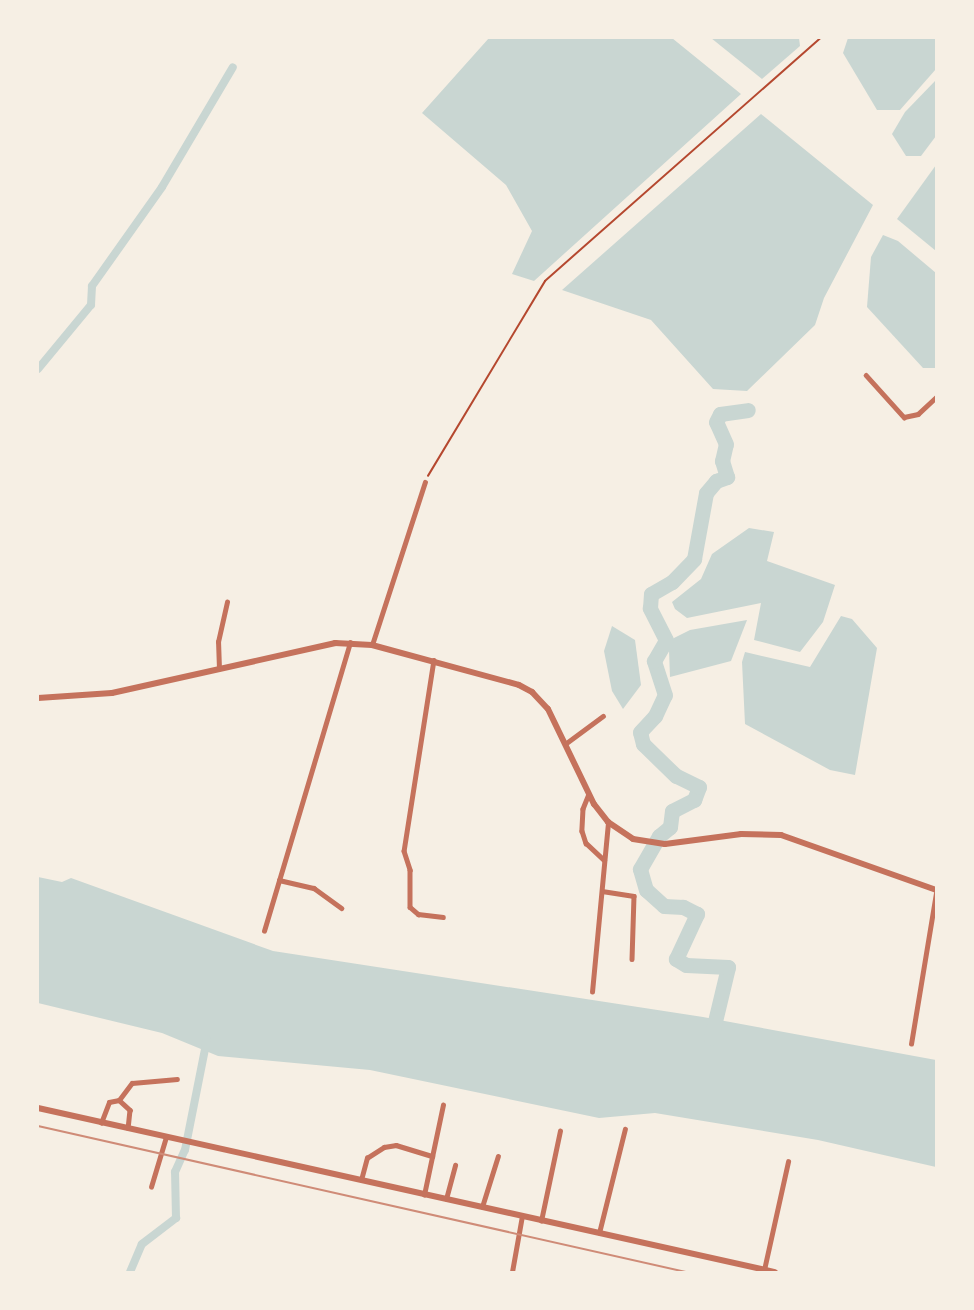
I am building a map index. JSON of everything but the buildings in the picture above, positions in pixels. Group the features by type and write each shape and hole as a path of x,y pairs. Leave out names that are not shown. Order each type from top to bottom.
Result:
{"street":[{"path":"866,375 904,417 918,414 936,397"},
{"path":"372,645 425,482"},
{"path":"219,669 218,642 227,602"},
{"path":"264,931 350,643"},
{"path":"38,699 112,693 350,643 372,645 434,660 532,692 548,709 589,794 608,822 642,842 660,844 741,834 781,835 936,892 911,1044"},
{"path":"434,660 404,851 410,870 410,907 418,914 443,917"},
{"path":"565,744 603,716"},
{"path":"589,794 583,809 582,831 586,843 604,860"},
{"path":"592,992 608,822"},
{"path":"279,880 314,888 342,908"},
{"path":"602,891 634,896 632,959"},
{"path":"101,1123 109,1102 119,1100 132,1083 177,1079"},
{"path":"119,1100 130,1110 128,1128"},
{"path":"424,1195 443,1105"},
{"path":"38,1108 775,1272"},
{"path":"599,1233 625,1129"},
{"path":"541,1221 560,1131"},
{"path":"151,1187 166,1137"},
{"path":"361,1180 367,1158 384,1147 396,1145 432,1156"},
{"path":"482,1207 498,1155"},
{"path":"760,1270 788,1162"},
{"path":"446,1199 455,1166"},
{"path":"512,1272 522,1216"}],"path":[{"path":"425,482 545,281 821,38"}],"shaded area":[{"path":"489,38 672,38 741,94 534,281 512,274 532,231 506,185 422,113"},
{"path":"711,38 799,38 800,46 762,79"},
{"path":"848,38 936,38 936,69 900,110 877,110 843,53"},
{"path":"936,80 936,136 921,156 906,156 892,134 905,112"},
{"path":"761,114 873,205 824,298 815,325 747,391 713,389 651,320 562,290"},
{"path":"936,165 936,251 897,219"},
{"path":"883,235 898,241 936,273 936,368 923,368 867,307 871,257"},
{"path":"749,528 774,532 767,561 835,585 823,622 800,652 754,640 761,603 687,618 675,609 672,602 701,579 712,554"},
{"path":"841,616 852,619 877,648 855,775 830,770 745,724 742,662 745,652 810,667"},
{"path":"747,620 731,661 670,677 669,650 674,638 690,630"},
{"path":"612,626 635,640 641,685 623,709 612,691 604,651"},
{"path":"38,877 62,882 71,878 273,951 703,1017 936,1060 936,1167 818,1140 655,1113 599,1118 370,1070 218,1056 162,1033 38,1003"}],"waterway":[{"path":"38,369 91,305 92,286 162,187 233,67"},
{"path":"711,1038 728,967 686,965 676,959 697,914 683,907 664,906 646,890 640,869 659,836 670,827 672,811 694,800 699,787 676,776 643,744 640,732 655,716 665,695 654,661 666,640 650,608 651,594 672,582 694,559 706,493 716,481 727,477 722,461 726,444 716,422 720,414 748,410"},
{"path":"130,1272 142,1244 176,1218 175,1172 185,1150 207,1039"}],"railway":[{"path":"38,1126 686,1272"}]}
